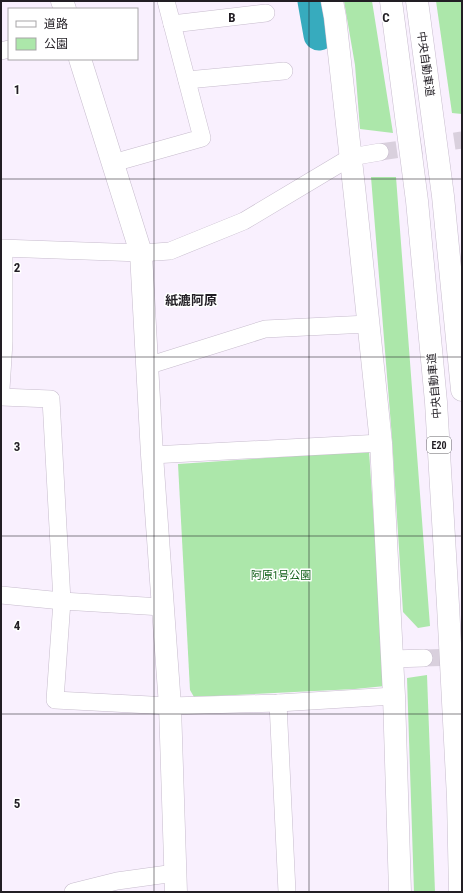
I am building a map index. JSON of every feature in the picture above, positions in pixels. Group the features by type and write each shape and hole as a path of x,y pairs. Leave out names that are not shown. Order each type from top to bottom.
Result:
{"main road":[{"path":"332,1 351,157 381,443 394,696 400,892"},
{"name":"中央自動車道","path":"390,1 417,201 436,402 456,759 460,892"},
{"name":"中央自動車道","path":"417,1 443,196 462,390"},
{"path":"80,60 141,253 152,455 170,706 176,882"}],"street":[{"path":"113,163 202,138 166,1"},
{"path":"172,24 266,13"},
{"path":"187,80 284,71"},
{"path":"1,389 4,342 3,248 141,253 170,251 244,221 351,157 380,152"},
{"path":"147,366 265,329 368,324"},
{"path":"1,397 51,399 62,601 55,700 170,706 278,703 394,696"},
{"path":"152,455 381,443"},
{"path":"1,595 62,601 162,607"},
{"path":"392,659 424,658"},
{"path":"278,703 287,892"},
{"path":"73,892 117,881 176,882"}],"green space":[{"path":"344,1 372,1 393,133 360,129 355,65"},
{"path":"436,1 462,1 462,114 452,113"},
{"path":"371,177 396,177 430,626 418,628 403,612 392,438"},
{"name":"阿原1号公園","path":"369,451 385,686 355,689 194,697 190,690 178,464"},
{"path":"427,675 435,892 414,892 407,678"}],"waterway":[{"path":"313,1 319,35"}],"tunnel":[{"path":"380,152 462,140"},
{"path":"424,658 462,657"}],"district":[{"name":"紙漉阿原","path":"191,300"}]}
